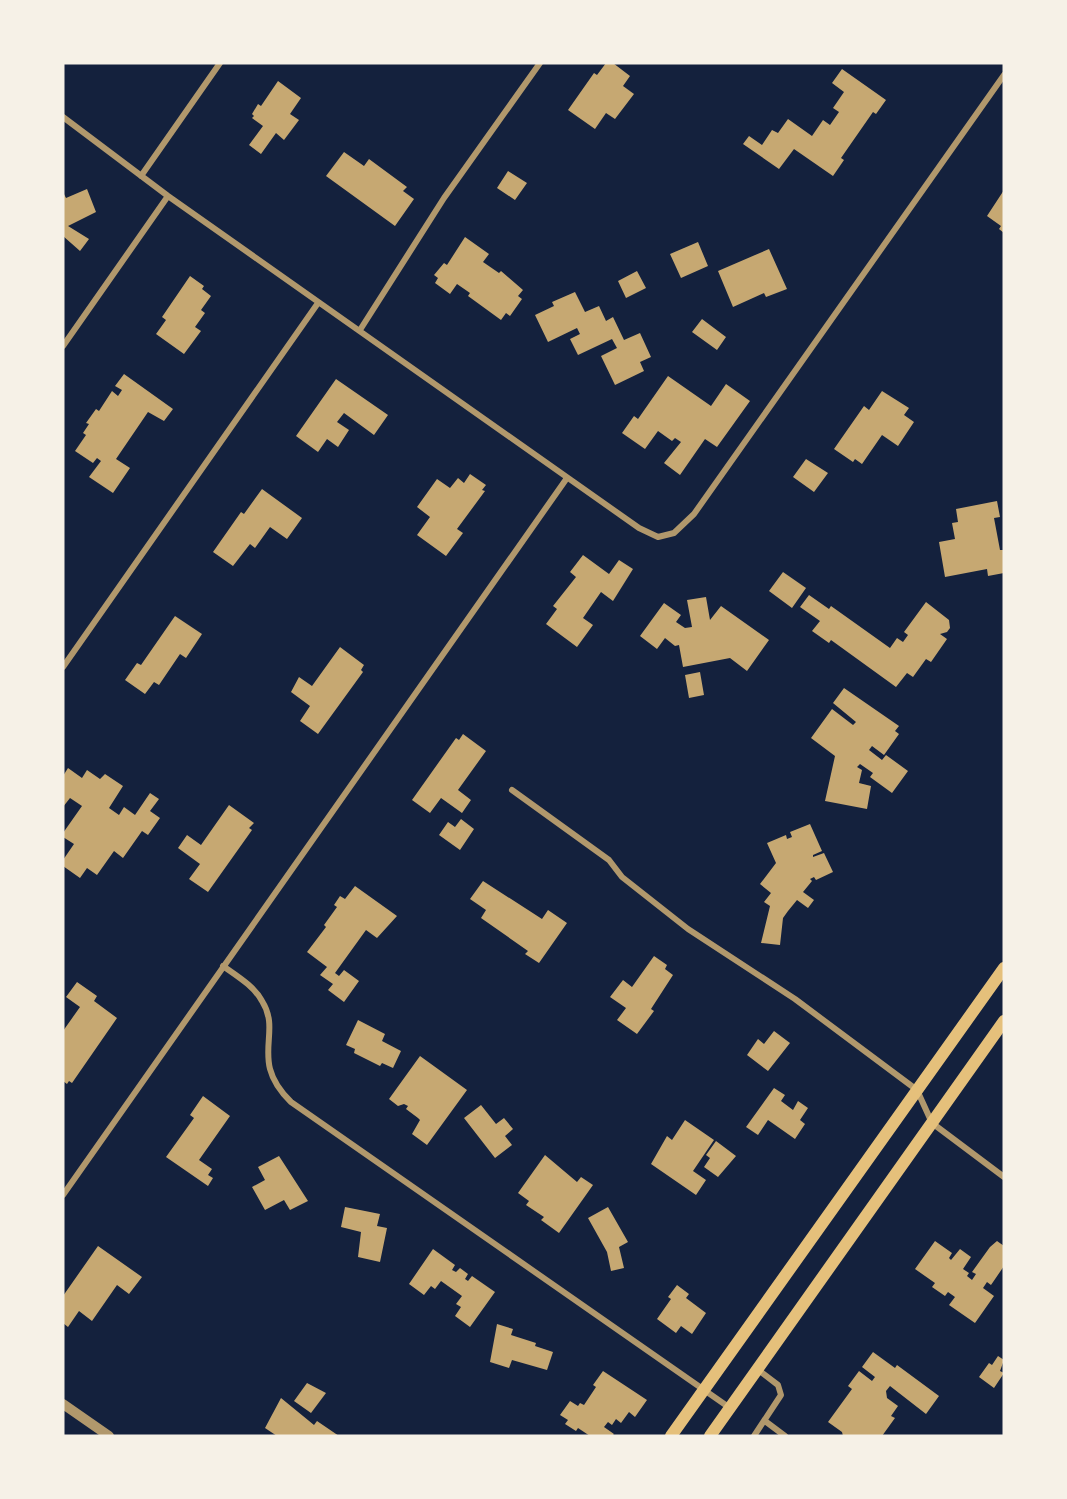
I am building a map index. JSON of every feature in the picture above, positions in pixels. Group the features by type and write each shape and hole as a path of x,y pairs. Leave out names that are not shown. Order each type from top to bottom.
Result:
{"main road":[{"path":"671,1436 1004,968"},
{"path":"715,1435 730,1408 1004,1022"}],"street":[{"path":"141,176 220,63"},
{"path":"360,330 444,198 540,63"},
{"path":"63,117 168,196 567,478 651,535 668,536 681,528 694,514 1004,75"},
{"path":"63,346 168,196"},
{"path":"63,668 318,303"},
{"path":"63,1195 567,478"},
{"path":"512,790 609,860 622,877 680,923 795,999 917,1090 932,1124 1004,1177"},
{"path":"223,966 244,981 264,1005 268,1017 267,1049 270,1074 291,1102 730,1408"},
{"path":"754,1436 779,1400 781,1390 758,1369"},
{"path":"63,1404 109,1436"},
{"path":"765,1421 785,1436"}],"building":[{"path":"606,63 613,63 630,76 623,86 634,94 615,119 606,113 595,129 568,110 594,73 597,75"},
{"path":"842,69 886,100 876,114 873,112 841,158 844,160 833,176 794,149 779,169 743,144 749,136 762,145 772,130 778,133 788,119 812,136 823,120 830,125 839,112 833,108 844,92 832,83"},
{"path":"278,81 301,98 290,114 299,120 284,140 276,133 261,154 249,145 263,126 252,118 254,116 252,114 258,104 261,106"},
{"path":"344,152 364,166 369,159 407,187 403,191 414,199 395,226 326,176"},
{"path":"508,171 527,183 515,200 497,188"},
{"path":"87,189 96,212 68,226 89,239 80,251 63,236 63,192 66,198"},
{"path":"1004,190 1004,233 999,229 1001,226 987,216"},
{"path":"465,237 489,254 483,262 499,273 501,271 523,290 518,296 522,299 510,316 506,313 501,320 468,296 470,293 457,284 450,294 435,283 438,278 434,275 444,263 447,265"},
{"path":"698,242 708,266 681,278 670,254"},
{"path":"769,249 787,289 766,297 764,293 733,307 718,271"},
{"path":"637,271 646,288 626,298 618,281"},
{"path":"190,276 204,286 202,289 211,296 201,310 205,313 195,327 201,331 184,354 156,334 166,320 162,317"},
{"path":"575,292 585,312 599,306 606,321 613,317 624,340 640,333 651,357 640,362 644,371 615,385 601,356 617,348 612,339 578,355 570,339 580,334 577,328 548,342 535,315 554,306 552,302"},
{"path":"702,319 726,337 717,350 692,332"},
{"path":"124,374 173,409 164,421 148,412 116,459 130,468 113,493 89,477 101,461 97,458 93,463 75,451 86,435 83,433 89,424 86,423 96,409 99,411 112,391 118,396 122,390 115,386"},
{"path":"668,376 711,406 726,384 750,401 717,447 705,439 680,475 664,463 681,442 675,438 672,441 658,431 645,449 622,433 634,416 638,419"},
{"path":"336,379 388,415 374,435 344,413 337,422 349,430 338,447 327,439 318,452 296,436"},
{"path":"882,391 909,408 904,415 914,422 898,446 882,435 862,464 855,459 853,462 834,449 864,406 869,410"},
{"path":"806,459 828,473 814,492 793,477"},
{"path":"470,474 486,485 482,490 485,491 457,529 463,533 446,556 417,535 430,517 417,507 437,479 450,488 458,478 464,483"},
{"path":"262,489 302,518 287,539 270,527 255,548 250,544 233,566 213,552 241,512 244,514"},
{"path":"997,501 1000,517 994,518 1000,550 1004,550 1004,573 988,576 987,569 945,577 939,542 955,539 952,523 958,522 956,509"},
{"path":"583,555 609,574 619,560 633,569 613,601 601,592 583,618 593,625 577,647 546,624 557,609 553,606 576,577 570,572"},
{"path":"783,572 806,588 792,608 769,591"},
{"path":"809,595 829,609 831,606 890,648 897,638 903,642 908,635 904,632 926,602 949,620 950,628 947,632 940,634 947,639 931,662 926,659 913,677 907,673 896,687 831,640 829,643 812,631 820,621 800,607"},
{"path":"706,597 710,620 721,606 769,640 747,671 730,658 683,667 679,645 675,646 665,638 657,649 640,636 664,603 681,615 676,622 685,628 692,627 687,600"},
{"path":"175,616 202,634 186,658 180,654 159,685 154,682 145,694 125,680 137,663 141,665"},
{"path":"340,647 364,665 361,670 363,672 318,734 300,721 310,706 291,692 299,677 312,686"},
{"path":"700,672 704,695 689,698 685,675"},
{"path":"844,688 899,726 895,731 899,734 884,755 872,746 869,750 882,760 886,755 908,771 892,793 870,777 873,773 860,764 857,767 862,770 859,783 871,786 867,809 825,801 835,756 811,738 832,709 853,725 856,722 833,703"},
{"path":"463,734 486,751 458,790 471,800 462,813 441,798 430,813 412,800 456,738 459,740"},
{"path":"68,768 82,778 87,770 100,779 105,774 123,786 109,808 119,815 124,807 135,815 150,793 159,799 150,811 160,818 148,835 142,831 123,858 114,851 97,875 87,868 80,878 63,866 63,860 74,844 63,837 63,833 82,806 70,798 63,807 63,776"},
{"path":"229,805 254,823 249,828 252,830 208,892 189,879 200,864 178,848 187,835 201,845"},
{"path":"461,819 474,829 460,850 439,835 448,822 455,827"},
{"path":"810,824 822,851 813,857 824,853 833,872 816,880 814,877 810,879 812,881 803,892 814,900 808,908 797,900 788,911 783,918 780,945 761,943 770,906 764,902 771,893 760,884 776,863 767,843 786,835 787,839 792,837 790,832"},
{"path":"483,881 542,919 548,910 567,923 539,963 525,954 528,951 481,918 486,910 470,899"},
{"path":"355,886 397,916 377,938 366,930 335,973 339,976 344,970 359,981 344,1002 328,990 333,984 320,975 327,967 307,952 326,927 324,925 337,907 334,905 340,896 345,899"},
{"path":"654,956 667,965 665,969 673,975 651,1009 654,1011 637,1034 617,1020 626,1008 610,997 623,980 632,987"},
{"path":"77,982 97,996 94,1001 117,1018 72,1083 69,1081 67,1084 63,1081 63,1031 80,1007 66,997"},
{"path":"358,1020 385,1034 382,1041 401,1051 393,1068 382,1063 380,1066 354,1053 355,1049 346,1045"},
{"path":"774,1031 790,1043 768,1071 747,1055 758,1039 764,1044"},
{"path":"420,1056 467,1090 427,1145 412,1134 420,1120 406,1109 408,1106 404,1104 398,1106 389,1099"},
{"path":"774,1088 785,1095 781,1101 793,1110 798,1101 808,1108 800,1120 805,1124 795,1139 768,1120 758,1135 746,1127"},
{"path":"203,1096 230,1116 199,1160 212,1169 208,1175 213,1178 208,1186 166,1157 194,1118 190,1115"},
{"path":"481,1105 496,1124 504,1118 513,1129 505,1136 512,1145 495,1158 464,1118"},
{"path":"685,1120 714,1140 693,1171 706,1180 696,1195 651,1164 667,1136 672,1140"},
{"path":"716,1141 736,1156 718,1177 704,1167 710,1158 706,1155"},
{"path":"545,1155 577,1182 581,1177 593,1185 559,1233 541,1220 544,1217 526,1205 529,1201 518,1193"},
{"path":"279,1156 308,1201 290,1210 284,1200 265,1210 252,1187 265,1180 258,1167"},
{"path":"345,1207 380,1214 377,1226 387,1228 380,1262 358,1257 361,1232 341,1227"},
{"path":"608,1207 628,1242 619,1247 624,1268 611,1271 607,1252 588,1218"},
{"path":"935,1241 952,1253 949,1258 951,1260 960,1249 971,1257 963,1269 969,1273 967,1276 972,1280 976,1274 972,1272 990,1247 997,1241 1004,1246 1004,1266 991,1285 987,1282 983,1288 994,1296 975,1323 949,1305 955,1297 948,1292 945,1296 932,1287 935,1283 915,1269"},
{"path":"98,1246 142,1277 129,1294 117,1285 92,1321 79,1311 68,1327 63,1323 63,1296"},
{"path":"433,1249 455,1265 452,1270 456,1272 460,1268 468,1274 465,1279 468,1281 472,1276 495,1292 470,1327 455,1316 461,1307 456,1304 462,1296 441,1281 435,1289 431,1286 424,1295 409,1284"},
{"path":"677,1285 689,1294 686,1298 706,1313 692,1334 681,1326 676,1333 657,1319 671,1299 668,1297"},
{"path":"497,1324 513,1329 511,1335 536,1343 535,1346 553,1352 547,1370 512,1360 509,1368 490,1362"},
{"path":"873,1352 895,1368 897,1365 939,1396 926,1414 890,1386 886,1391 887,1398 898,1406 891,1416 895,1418 882,1436 843,1436 842,1432 828,1422 852,1389 848,1386 859,1371 872,1381 875,1377 862,1367"},
{"path":"998,1356 1004,1360 1000,1371 1004,1373 994,1388 979,1377 989,1363 992,1365"},
{"path":"603,1371 647,1400 635,1417 629,1412 621,1423 616,1419 612,1425 608,1422 604,1427 614,1434 612,1436 590,1436 578,1428 576,1431 565,1424 568,1420 560,1415 570,1401 578,1406 580,1403 584,1405 596,1387 593,1385"},
{"path":"307,1383 326,1393 311,1413 294,1401"},
{"path":"281,1398 314,1425 317,1421 339,1436 277,1436 265,1428"}]}
